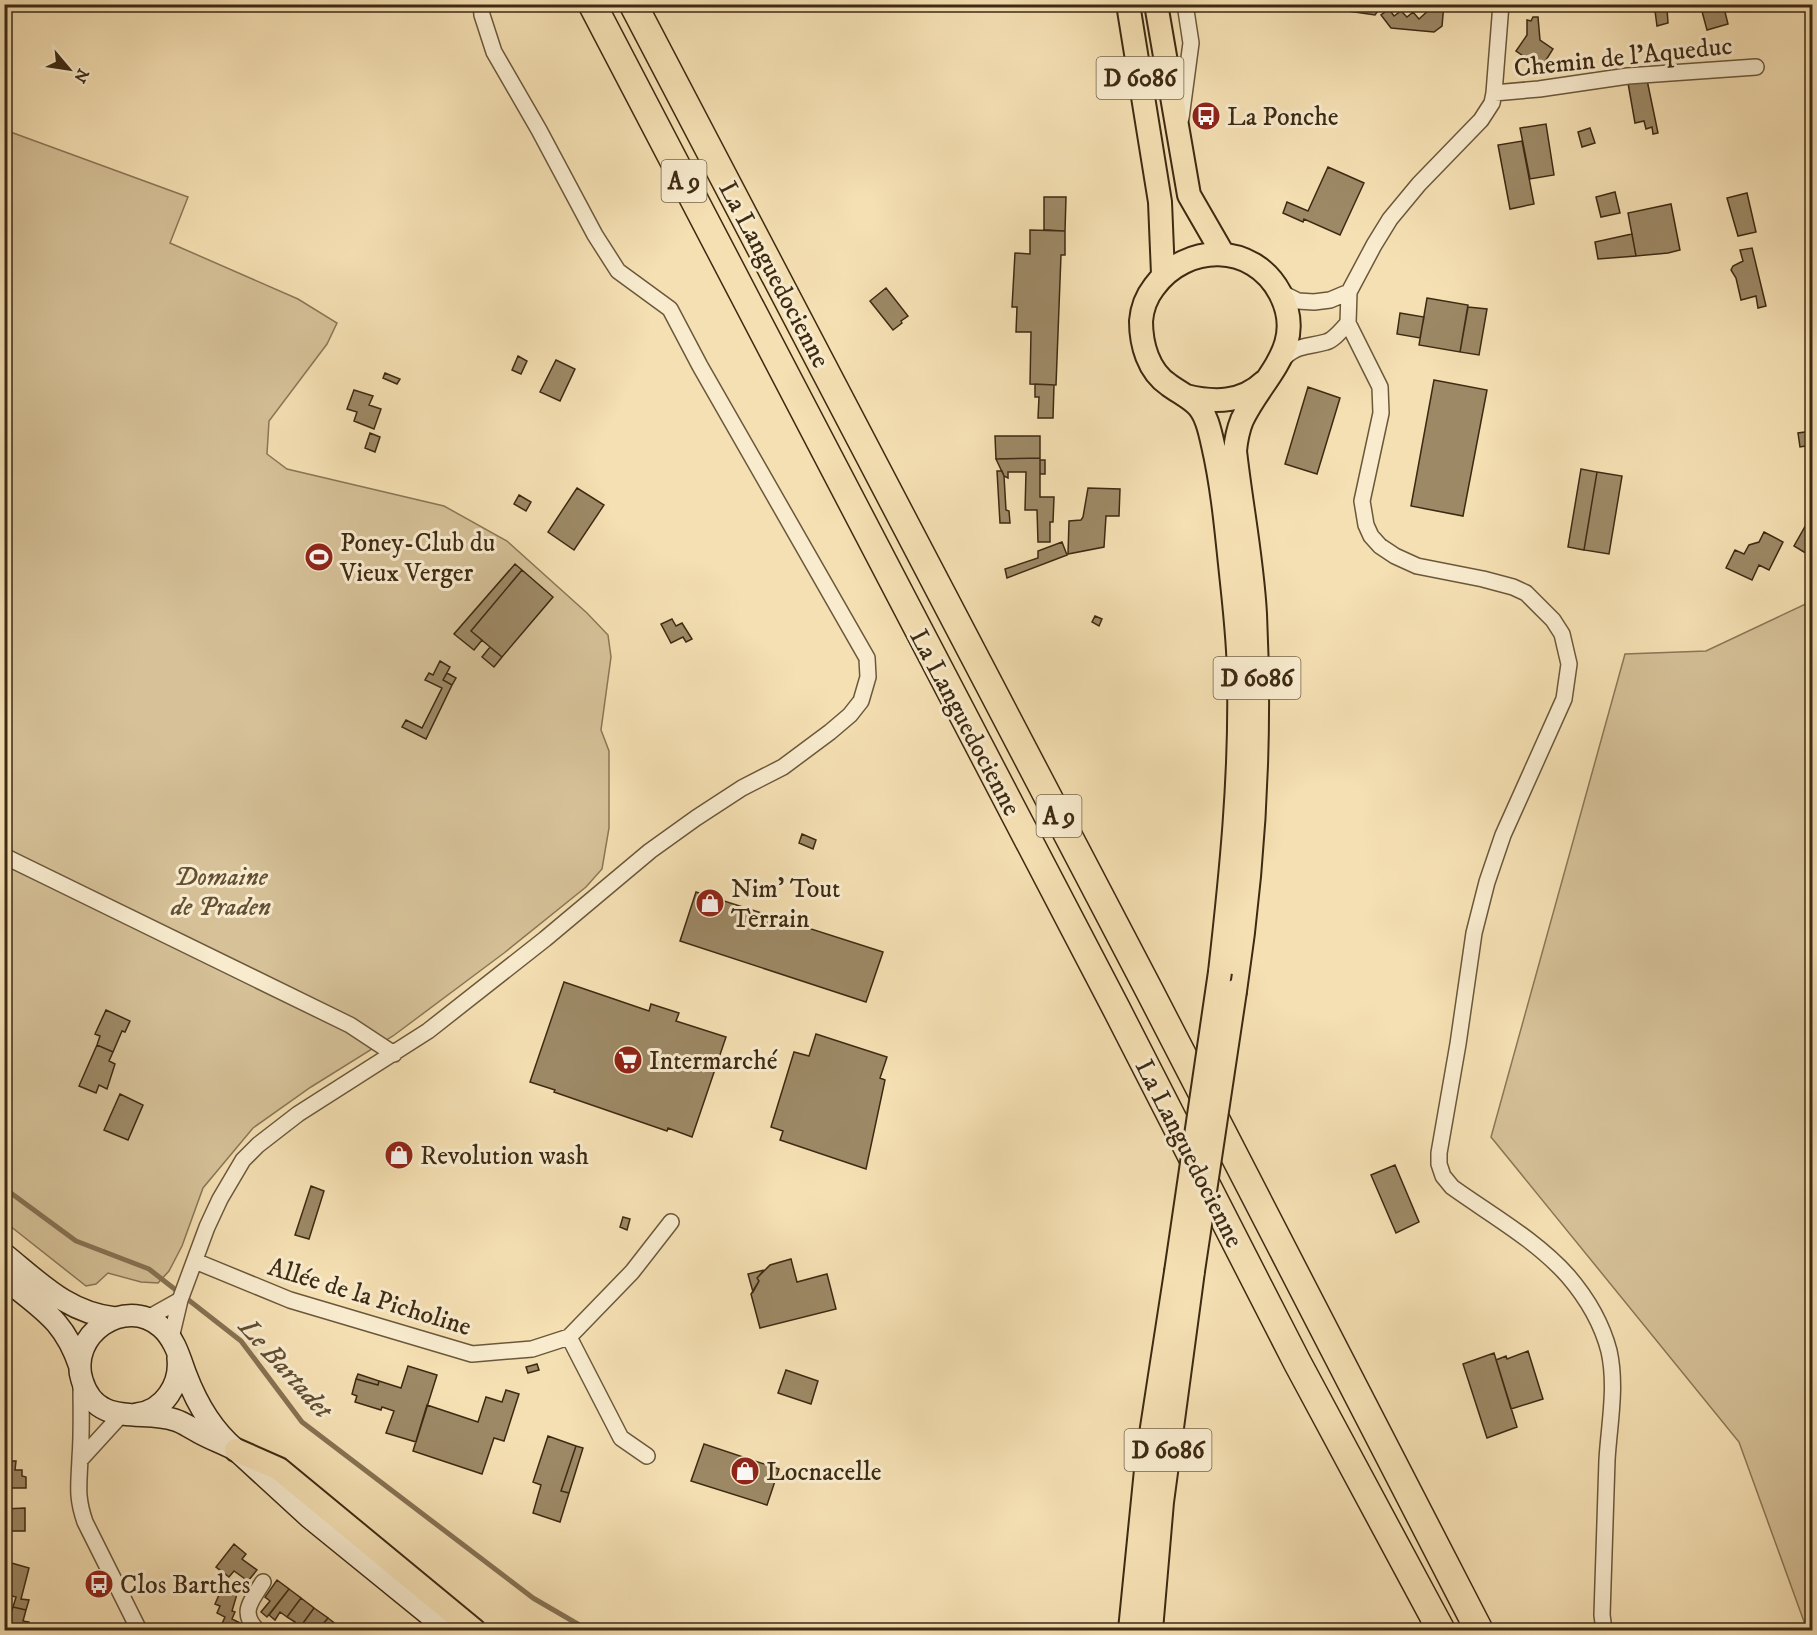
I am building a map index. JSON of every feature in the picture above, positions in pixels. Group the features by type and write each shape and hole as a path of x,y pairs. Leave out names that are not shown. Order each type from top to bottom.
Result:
{"highway":[{"name":"La Languedocienne","path":"592,4 1110,997 1297,1362 1441,1630"},
{"name":"La Languedocienne","path":"633,4 1149,990 1479,1630"}],"main road":[{"name":"D 6086","path":"1128,4 1160,202 1163,274"},
{"name":"D 6086","path":"1156,4 1188,195 1223,254"},
{"path":"1223,254 1240,258 1256,266 1280,292 1286,308 1287,344 1276,368 1258,387 1244,396 1225,401 1205,401 1186,396 1166,383 1150,365 1142,342 1141,317 1149,294 1163,274 1181,262 1202,255 1223,254"},
{"name":"D 6086","path":"1130,1630 1147,1460 1235,991 1250,866 1257,735 1255,611 1235,451 1236,438 1243,418 1276,368"},
{"name":"D 6086","path":"1151,1630 1184,1271 1220,972 1234,840 1238,775 1237,626 1226,525 1213,443 1201,411 1186,396"},
{"path":"4,1254 67,1304 95,1315 115,1318 131,1316 146,1319 160,1326 174,1345 204,1414 221,1436 309,1517 448,1630"},
{"path":"4,1278 58,1324 70,1341 88,1394 99,1405 113,1413 176,1420 279,1469 474,1630"},
{"path":"81,1374 82,1349 90,1335 101,1324 115,1318"},
{"path":"125,1415 143,1413 157,1407 168,1396 176,1382 179,1367 174,1345"},
{"path":"1123,1630 1140,1526"}],"street":[{"path":"174,1345 180,1300 207,1227 230,1180 243,1160 258,1145 298,1114 428,1031 650,851 742,788 783,767 830,732 856,708 865,692 868,677 867,657 700,366 670,309 618,271 595,235 494,52 482,15 481,4"},
{"path":"1180,148 1180,124 1191,44 1185,4"},
{"name":"Chemin de l'Aqueduc","path":"1348,292 1390,219 1419,183 1481,120 1492,103 1501,4"},
{"name":"Chemin de l'Aqueduc","path":"1494,93 1628,76 1756,66"},
{"path":"1280,292 1298,300 1314,302 1330,300 1348,292 1348,323 1380,387 1381,413 1362,501 1366,525 1371,536 1380,546 1395,556 1417,566 1483,579 1526,593 1553,620 1562,634 1566,647 1569,664 1564,699 1503,835 1487,882 1474,933 1458,1044 1440,1143 1439,1164 1443,1176 1452,1188 1538,1247 1568,1276 1588,1305 1604,1336 1609,1352 1612,1390 1602,1615 1604,1630"},
{"path":"1276,368 1288,352 1327,342 1348,323"},
{"path":"4,856 351,1025 394,1054"},
{"name":"Allée de la Picholine","path":"195,1261 290,1300 472,1354 532,1349 569,1337 632,1272 671,1222"},
{"path":"146,1319 180,1300"},
{"path":"569,1337 621,1438 646,1456"},
{"path":"81,1374 78,1493 85,1522 139,1630"},
{"path":"80,1461 125,1415"},
{"path":"257,1630 249,1622 248,1612 252,1599 263,1582"}],"green space":[{"name":"Domaine de Praden","path":"5,130 188,197 170,243 298,299 337,323 327,344 269,421 267,454 287,469 444,506 507,541 608,635 611,657 601,730 609,751 609,828 602,869 586,887 504,953 393,1036 311,1087 253,1128 203,1188 182,1246 169,1271 158,1283 141,1282 108,1273 96,1284 86,1286 5,1222"},
{"path":"1812,601 1812,1630 1807,1630 1739,1442 1491,1137 1625,654 1706,651"}],"building":[{"path":"1299,4 1383,4 1375,15"},
{"path":"1429,4 1444,4 1442,26 1434,32 1391,28 1381,15 1389,9 1394,16 1401,11 1407,17 1413,12 1419,19 1431,8"},
{"path":"1648,4 1663,4 1664,9 1667,9 1668,23 1657,26 1655,11 1649,11"},
{"path":"1700,4 1723,4 1728,24 1707,30"},
{"path":"1533,17 1538,17 1540,40 1553,49 1541,68 1516,51 1527,35 1527,20 1531,21"},
{"path":"1647,80 1658,133 1653,134 1652,127 1646,129 1644,121 1635,123 1628,83"},
{"path":"1546,124 1554,175 1530,179 1520,128"},
{"path":"1590,128 1595,143 1582,147 1578,132"},
{"path":"1522,141 1534,204 1510,209 1498,145"},
{"path":"1328,167 1364,183 1340,235 1304,219 1303,222 1283,213 1287,202 1308,211"},
{"path":"1615,192 1620,213 1601,217 1596,197"},
{"path":"1747,193 1756,232 1738,236 1727,198"},
{"path":"1044,197 1066,197 1065,231 1044,230"},
{"path":"1671,204 1680,250 1636,256 1628,213"},
{"path":"1030,230 1065,231 1065,255 1061,255 1056,385 1030,384 1031,332 1016,332 1017,307 1012,307 1015,253 1030,254"},
{"path":"1632,234 1636,256 1598,259 1595,242"},
{"path":"1752,248 1766,306 1758,308 1756,296 1741,300 1736,278 1731,270 1733,266 1743,261 1740,250"},
{"path":"886,288 908,316 893,330 870,301"},
{"path":"1427,298 1468,305 1460,352 1419,345"},
{"path":"1468,307 1487,309 1479,355 1460,352"},
{"path":"1400,313 1424,317 1420,338 1397,334"},
{"path":"518,356 527,361 521,374 512,370"},
{"path":"556,360 575,369 560,401 540,392"},
{"path":"385,373 400,379 397,384 383,378"},
{"path":"1434,380 1487,390 1463,516 1411,506"},
{"path":"1035,384 1054,385 1053,418 1038,418 1039,397 1035,397"},
{"path":"1308,387 1340,398 1317,474 1285,464"},
{"path":"354,390 373,396 369,405 381,409 374,429 354,421 357,412 347,409"},
{"path":"1812,431 1812,445 1800,447 1798,433"},
{"path":"370,433 380,437 375,452 365,448"},
{"path":"995,436 1040,436 1040,458 996,459"},
{"path":"1040,458 1040,497 1054,497 1050,542 1038,542 1037,510 1025,510 1026,472 1008,472 1008,478 1004,476 996,459"},
{"path":"1040,460 1045,460 1045,474 1040,474"},
{"path":"1581,469 1597,472 1584,550 1568,547"},
{"path":"997,471 1002,471 1004,476 1006,510 1009,511 1010,523 1000,523"},
{"path":"1597,472 1622,476 1609,554 1584,550"},
{"path":"577,488 604,505 574,550 548,532"},
{"path":"1088,488 1120,489 1119,516 1106,516 1104,547 1068,554 1069,521 1081,520 1083,517"},
{"path":"519,495 531,502 526,511 514,504"},
{"path":"1812,517 1812,557 1794,546"},
{"path":"1764,532 1783,542 1769,570 1759,565 1752,580 1726,568 1735,550 1744,554 1749,545 1759,542"},
{"path":"1062,542 1067,555 1007,578 1005,569 1038,558 1038,551"},
{"path":"515,564 522,570 471,631 482,640 474,650 454,634"},
{"path":"522,570 553,597 502,657 471,631"},
{"path":"1095,616 1102,619 1099,626 1092,622"},
{"path":"672,619 676,626 682,623 692,639 686,642 683,637 671,643 661,624"},
{"path":"490,647 502,657 494,667 482,657"},
{"path":"440,661 450,667 443,680 452,685 426,739 402,727 406,720 422,728 442,688 425,680 429,673 433,675"},
{"path":"447,673 456,678 452,685 443,680"},
{"path":"802,834 816,840 813,849 799,843"},
{"path":"696,892 883,952 866,1002 680,941"},
{"name":"Intermarché","path":"564,982 649,1011 651,1004 679,1013 676,1021 726,1037 692,1137 668,1128 667,1131 530,1082"},
{"path":"106,1010 130,1021 125,1032 122,1031 113,1052 97,1045 100,1036 95,1034"},
{"path":"816,1034 887,1057 880,1078 885,1080 866,1169 780,1140 783,1131 771,1127 794,1052 809,1056"},
{"path":"97,1045 113,1052 109,1061 115,1064 107,1089 99,1085 96,1093 79,1086"},
{"path":"120,1094 143,1105 128,1140 104,1130"},
{"path":"1395,1165 1419,1222 1396,1233 1371,1175"},
{"path":"311,1186 324,1191 309,1239 295,1235"},
{"path":"623,1217 630,1219 627,1230 620,1227"},
{"path":"791,1259 797,1282 827,1274 836,1309 760,1328 751,1294 759,1281 757,1278 770,1265"},
{"path":"764,1270 757,1278 759,1281 753,1292 748,1274"},
{"path":"1528,1351 1543,1399 1511,1409 1496,1360 1506,1356 1507,1359"},
{"path":"1494,1353 1517,1427 1487,1438 1463,1364"},
{"path":"537,1364 539,1370 528,1373 526,1367"},
{"path":"408,1366 437,1375 416,1442 386,1433 394,1411 382,1407 381,1410 355,1402 357,1396 352,1394 356,1379 378,1385 379,1381 401,1388"},
{"path":"786,1370 818,1381 811,1404 778,1393"},
{"path":"358,1374 379,1381 378,1385 356,1379"},
{"path":"506,1390 519,1394 504,1441 494,1438 482,1474 413,1451 427,1405 478,1422 486,1397 502,1402"},
{"path":"548,1436 576,1446 561,1491 569,1493 560,1522 533,1513 541,1485 533,1482"},
{"path":"704,1444 779,1469 767,1505 691,1481"},
{"path":"576,1446 583,1448 569,1493 561,1491"},
{"path":"4,1461 16,1461 15,1470 22,1470 22,1476 26,1477 26,1488 4,1488"},
{"path":"25,1508 25,1531 4,1531 4,1509"},
{"path":"234,1544 246,1554 242,1559 257,1570 248,1581 234,1571 229,1577 216,1567"},
{"path":"8,1562 29,1568 21,1599 29,1600 26,1610 13,1607 16,1597 4,1594 4,1572"},
{"path":"277,1580 289,1589 267,1617 261,1612 270,1601 265,1597"},
{"path":"222,1588 237,1594 232,1619 242,1624 240,1630 219,1630 225,1617 217,1613 220,1606 215,1604"},
{"path":"289,1589 301,1598 287,1617 280,1612 275,1620 269,1615"},
{"path":"301,1598 314,1608 298,1630 289,1630 295,1622 287,1617"},
{"path":"13,1607 26,1610 23,1621 29,1622 27,1630 5,1630"},
{"path":"314,1608 328,1618 318,1630 298,1630"},
{"path":"328,1618 341,1628 339,1630 318,1630"}],"waterway":[{"name":"Le Bartadet","path":"4,1188 76,1241 149,1269 241,1341 302,1422 533,1598 588,1630"}],"place":[{"name":"La Ponche","path":"1206,116"},
{"name":"Poney-Club du Vieux Verger","path":"319,557"},
{"name":"Nim' Tout Terrain","path":"710,903"},
{"name":"Intermarché","path":"628,1060"},
{"name":"Revolution wash","path":"399,1155"},
{"name":"Locnacelle","path":"745,1471"},
{"name":"Clos Barthes","path":"99,1584"}]}
